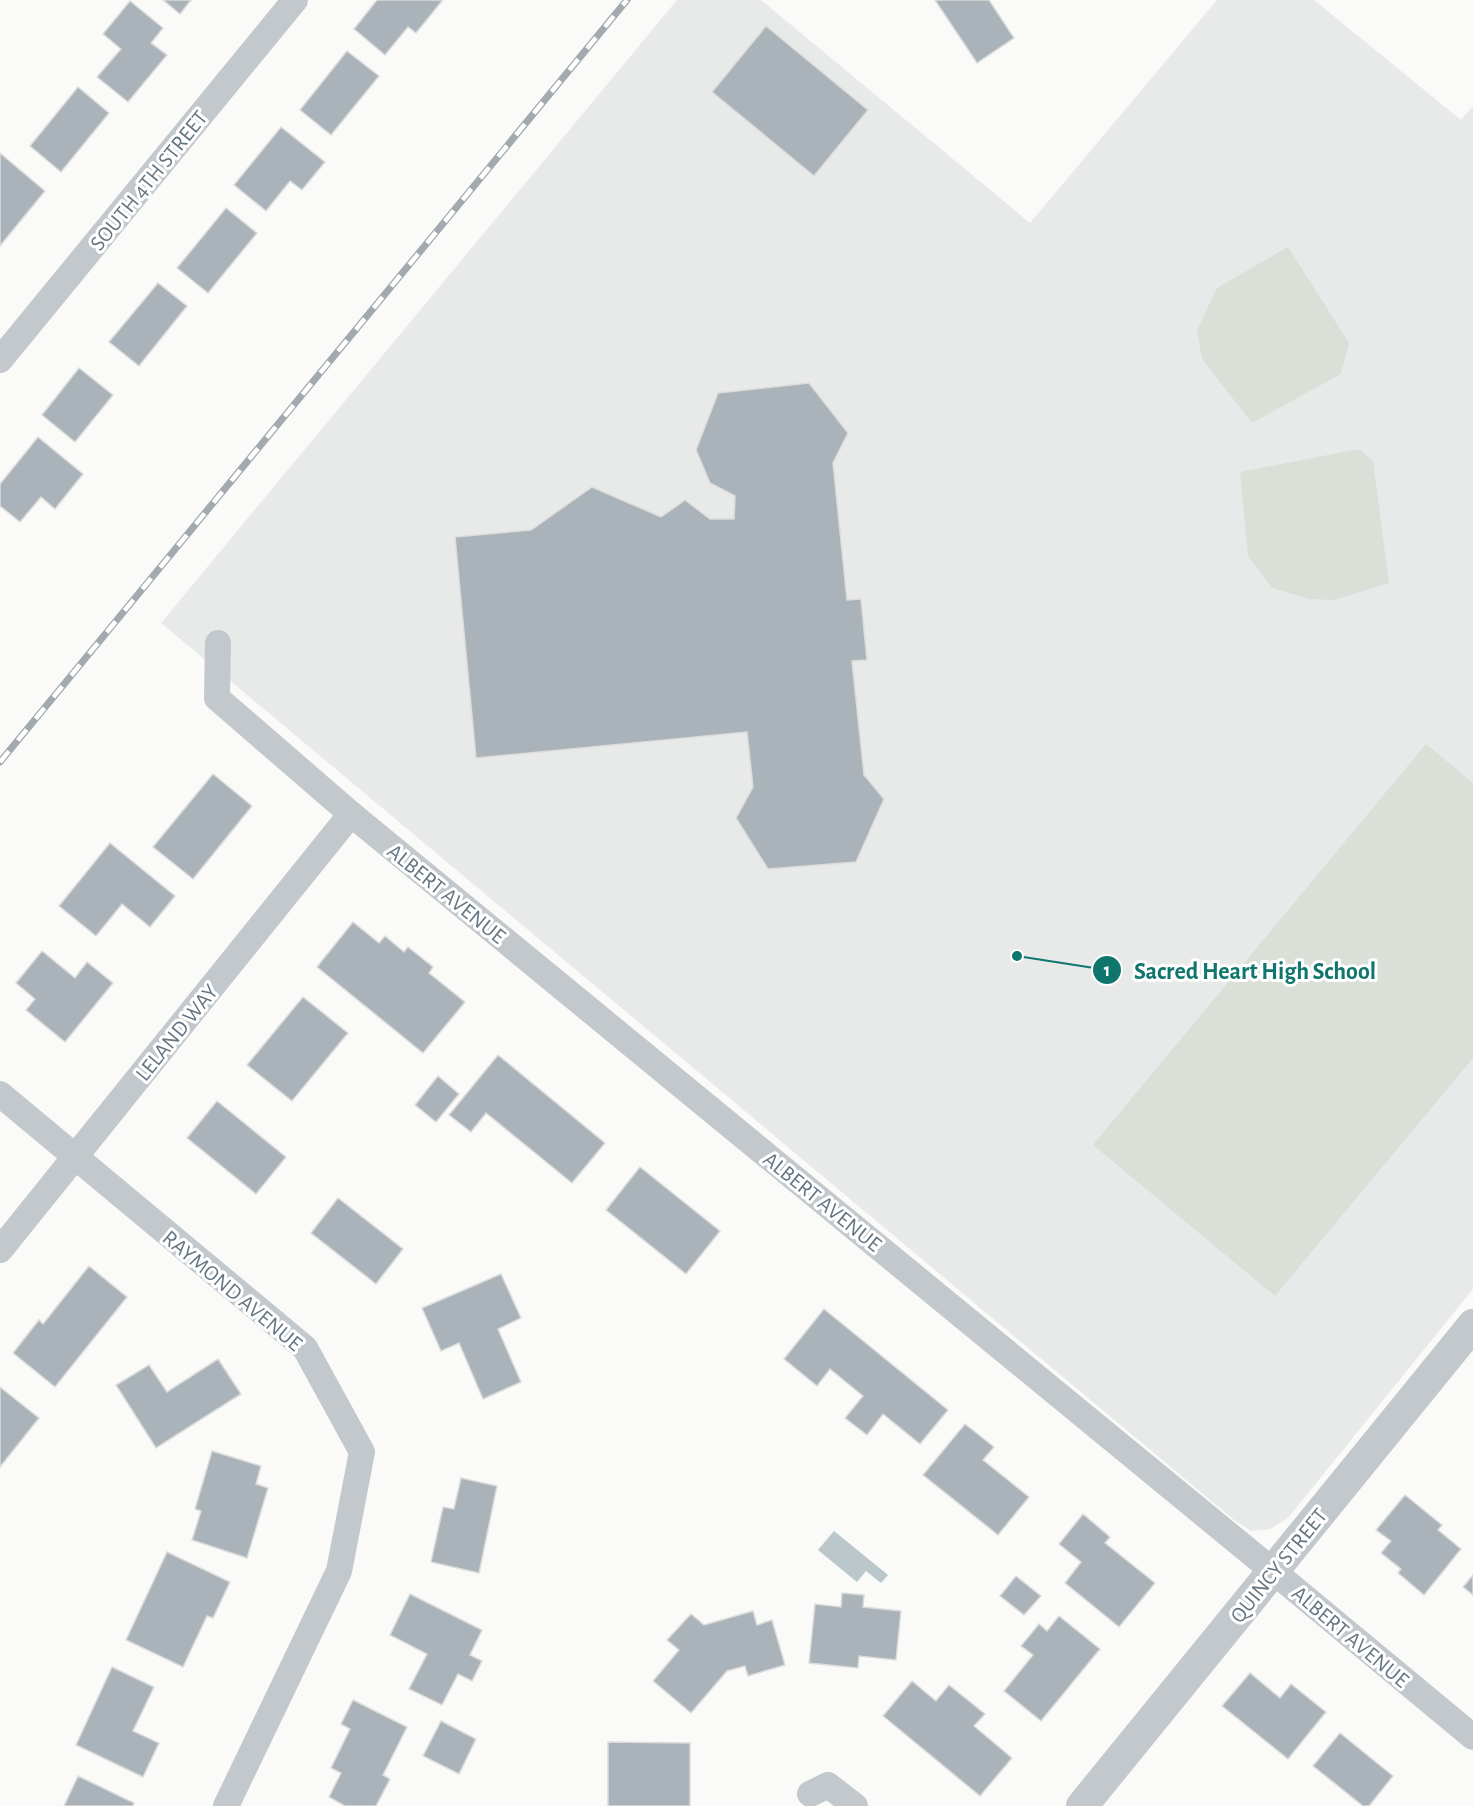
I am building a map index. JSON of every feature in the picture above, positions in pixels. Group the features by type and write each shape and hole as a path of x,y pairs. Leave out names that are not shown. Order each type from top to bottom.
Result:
{"street":[{"name":"SOUTH 4TH STREET","path":"0,360 295,0"},
{"name":"ALBERT AVENUE","path":"218,643 218,698 351,814 1274,1570 1473,1737"},
{"name":"LELAND WAY","path":"0,1250 351,814"},
{"name":"RAYMOND AVENUE","path":"0,1094 305,1348 362,1452 339,1571 226,1806"},
{"name":"QUINCY STREET","path":"1082,1806 1473,1325"},
{"path":"810,1794 828,1785 855,1806"}],"shaded area":[{"path":"677,0 761,0 1030,223 1217,0 1314,0 1461,120 1473,106 1473,1289 1288,1518 1270,1529 1251,1531 1234,1520 161,623"},
{"path":"1288,247 1349,343 1341,374 1252,423 1202,359 1197,330 1217,288"},
{"path":"1359,449 1373,461 1389,583 1334,600 1309,599 1272,588 1248,556 1240,472"},
{"path":"1426,744 1473,783 1473,1058 1275,1296 1093,1145"},
{"path":"834,1531 888,1575 881,1583 866,1571 857,1582 818,1550"}],"building":[{"path":"163,0 191,0 180,14"},
{"path":"377,0 442,1 416,33 408,27 385,55 354,29"},
{"path":"935,0 989,0 1014,38 977,63"},
{"path":"130,1 163,28 151,43 167,55 128,102 97,77 121,49 103,34"},
{"path":"766,26 868,110 814,176 712,92"},
{"path":"347,51 379,76 331,135 300,110"},
{"path":"78,87 109,113 61,172 30,146"},
{"path":"281,127 325,162 302,190 290,181 266,211 234,185"},
{"path":"0,153 45,191 0,246"},
{"path":"226,208 257,233 208,293 177,268"},
{"path":"158,283 187,306 139,366 109,342"},
{"path":"79,368 113,395 75,442 42,415"},
{"path":"809,383 848,433 833,463 847,600 861,599 867,660 852,661 864,775 884,799 856,862 768,869 736,818 753,787 747,732 476,758 455,537 531,530 592,487 661,517 685,500 710,519 734,519 735,496 710,483 696,450 718,393"},
{"path":"38,437 83,474 55,509 41,497 20,522 0,506 0,484"},
{"path":"213,774 252,806 193,879 153,847"},
{"path":"110,843 175,896 150,927 122,904 96,936 59,906"},
{"path":"353,922 379,943 385,936 404,952 408,947 433,967 429,973 465,1002 423,1053 317,967"},
{"path":"42,951 75,978 87,962 113,983 65,1042 26,1010 35,999 16,983"},
{"path":"303,997 348,1033 292,1101 247,1065"},
{"path":"498,1055 605,1143 572,1183 486,1113 471,1132 449,1115"},
{"path":"438,1076 459,1094 436,1122 415,1105"},
{"path":"217,1101 286,1157 256,1194 187,1138"},
{"path":"640,1167 720,1231 686,1274 606,1210"},
{"path":"338,1198 403,1249 376,1284 311,1233"},
{"path":"89,1266 127,1297 55,1387 13,1353 39,1320 43,1324"},
{"path":"501,1274 521,1318 498,1329 521,1382 483,1399 459,1343 441,1351 422,1308"},
{"path":"824,1309 948,1410 920,1444 883,1414 867,1435 845,1418 863,1396 830,1369 817,1386 784,1359"},
{"path":"218,1359 241,1394 156,1448 116,1385 149,1365 167,1392"},
{"path":"0,1387 39,1418 0,1467"},
{"path":"965,1424 994,1447 983,1460 1029,1497 998,1535 923,1475"},
{"path":"212,1451 261,1466 256,1484 268,1488 247,1558 192,1540 201,1511 195,1509"},
{"path":"461,1478 497,1486 479,1573 431,1562 443,1507 454,1509"},
{"path":"1405,1495 1442,1525 1438,1530 1461,1549 1424,1595 1398,1573 1401,1569 1381,1553 1391,1541 1376,1530"},
{"path":"1083,1514 1110,1537 1105,1543 1155,1583 1119,1627 1065,1583 1081,1562 1059,1544"},
{"path":"167,1552 230,1582 213,1618 207,1616 183,1667 126,1640"},
{"path":"1473,1575 1473,1595 1463,1587"},
{"path":"1016,1576 1041,1596 1024,1615 1000,1596"},
{"path":"842,1593 864,1595 863,1607 901,1611 896,1660 859,1656 858,1668 809,1663 815,1604 841,1607"},
{"path":"410,1594 482,1630 470,1655 482,1661 472,1681 458,1674 442,1705 409,1689 427,1654 390,1635"},
{"path":"753,1611 757,1625 772,1620 785,1665 748,1676 745,1666 727,1671 691,1713 653,1681 679,1650 667,1640 691,1614 704,1625"},
{"path":"1059,1616 1100,1649 1041,1721 1004,1691 1033,1655 1021,1646 1039,1624 1047,1631"},
{"path":"112,1667 154,1687 133,1731 159,1743 143,1777 76,1745"},
{"path":"1250,1673 1280,1698 1291,1684 1326,1712 1288,1759 1222,1706"},
{"path":"912,1681 936,1701 949,1685 985,1714 974,1726 1012,1758 980,1796 883,1716"},
{"path":"353,1700 407,1727 383,1775 390,1779 376,1806 345,1806 329,1797 341,1773 331,1768 350,1729 341,1724"},
{"path":"441,1721 476,1739 459,1774 423,1756"},
{"path":"1340,1733 1393,1776 1369,1806 1363,1806 1313,1766"},
{"path":"608,1742 690,1743 690,1806 608,1806"},
{"path":"78,1776 134,1803 133,1806 64,1806"}],"railway":[{"path":"0,762 627,0"}],"place":[{"name":"Sacred Heart High School","path":"1017,956"}]}
